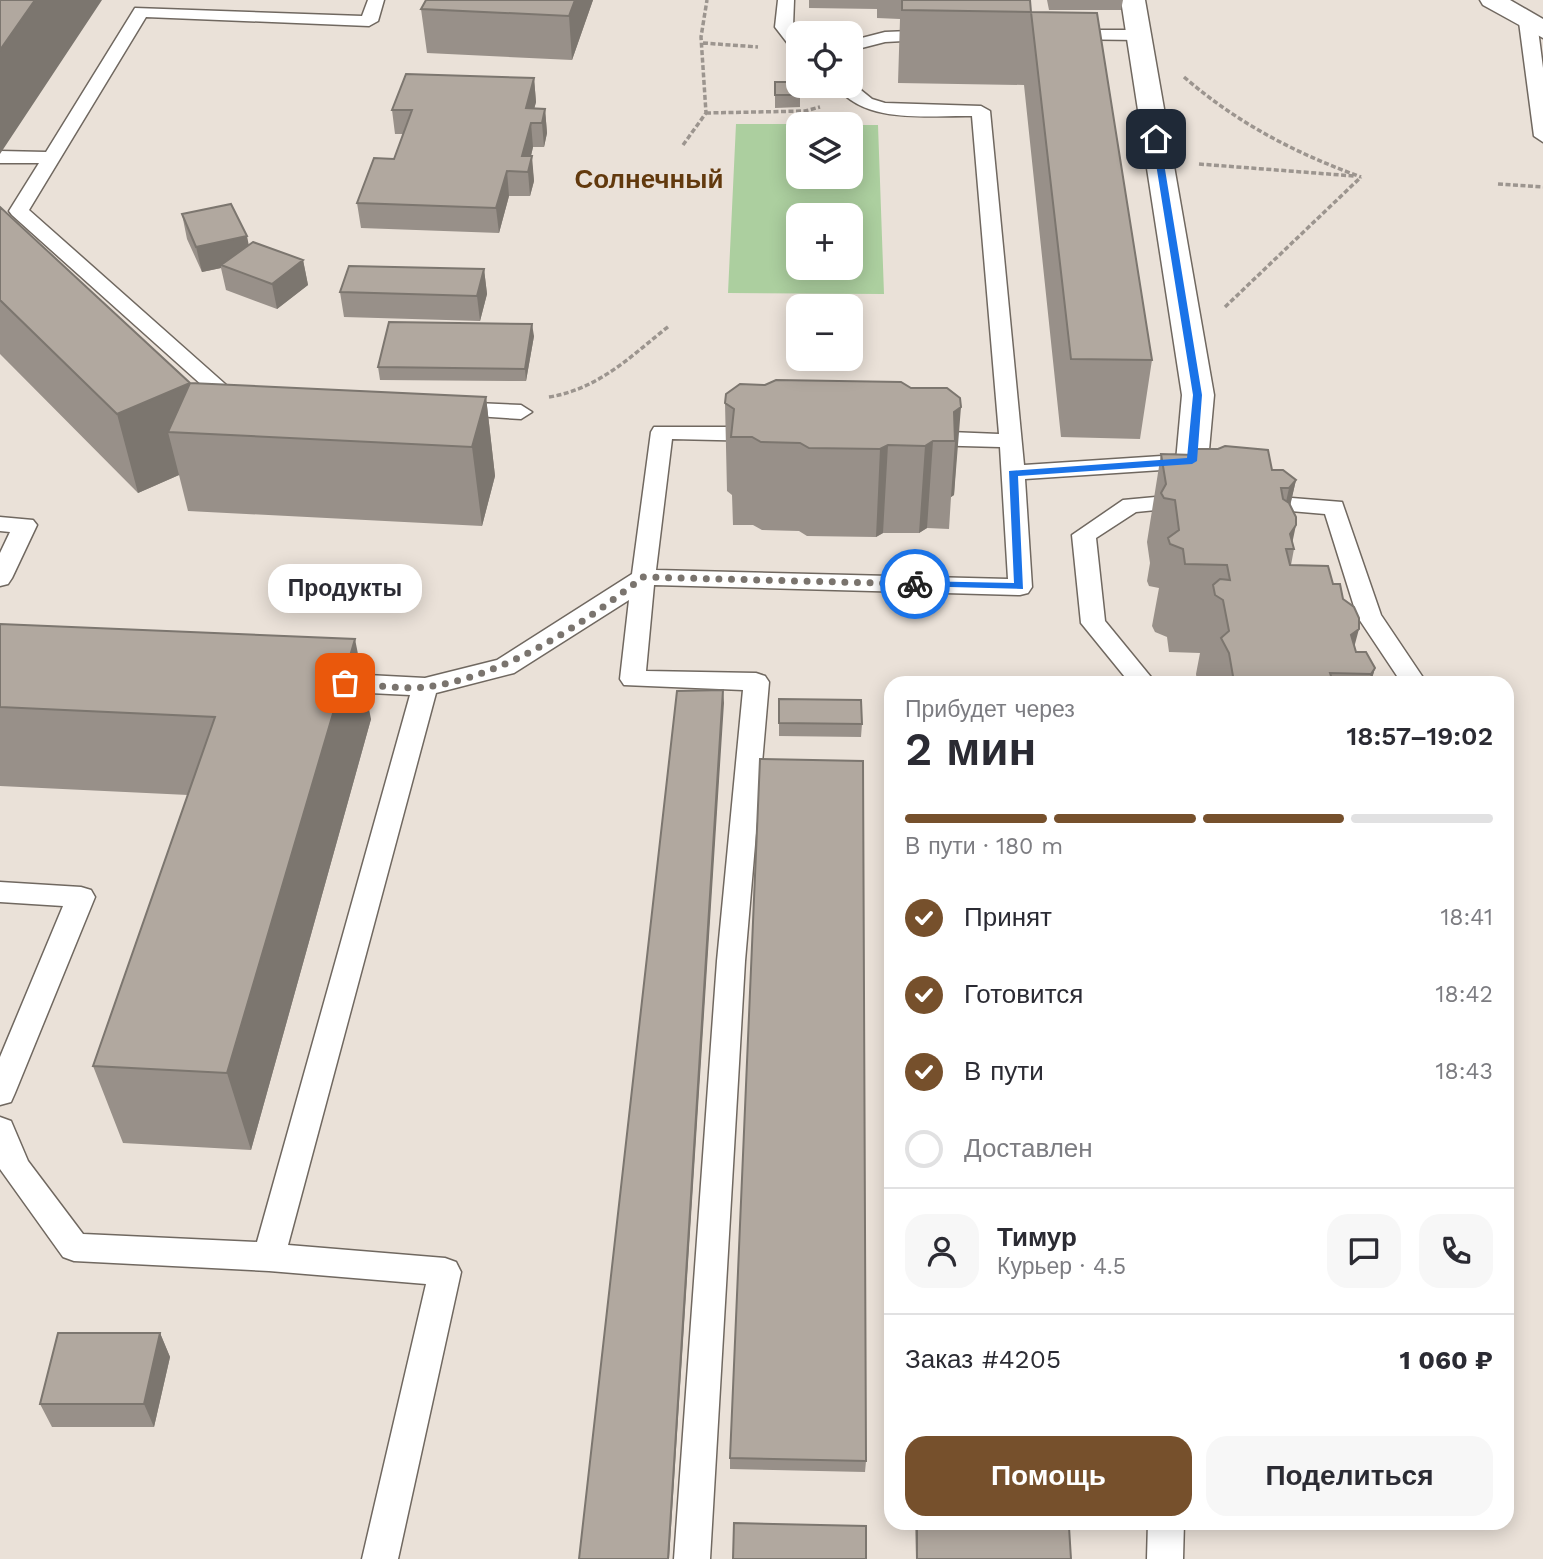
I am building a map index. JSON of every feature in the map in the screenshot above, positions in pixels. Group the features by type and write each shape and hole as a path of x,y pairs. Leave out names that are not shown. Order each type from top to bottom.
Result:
{"street":[{"path":"1133,0 1198,395 1192,461"},
{"path":"1492,0 1535,26"}],"lane":[{"path":"251,416 19,211 141,12 369,21 376,0"},
{"path":"786,0 786,30"},
{"path":"1535,26 1543,44"},
{"path":"1535,26 1543,136"},
{"path":"863,43 884,37 948,35"},
{"path":"1044,35 1139,35"},
{"path":"305,681 425,687 505,667 615,598 643,577 1020,587 1011,441 981,111 884,108 866,103 860,98"},
{"path":"0,156 51,158"},
{"path":"432,417 442,409 520,412"},
{"path":"692,1559 731,961 756,682 633,679 662,432 787,435"},
{"path":"899,438 1011,441"},
{"path":"1013,473 1192,461"},
{"path":"1137,676 1093,623 1084,534 1131,505 1217,500 1334,507 1369,616 1410,676"},
{"path":"0,524 25,525 0,578"},
{"path":"269,1257 425,687"},
{"path":"0,892 81,897 0,1093"},
{"path":"0,1130 8,1174 74,1247 269,1257 445,1272 380,1559"},
{"path":"1164,1559 1166,1530"}],"path":[{"path":"683,145 706,113 703,43 707,0"},
{"path":"1139,35 1198,90 1256,132 1304,157 1361,177"},
{"path":"703,43 761,47 786,44"},
{"path":"706,113 776,113"},
{"path":"1160,161 1361,177"},
{"path":"1189,342 1361,177"},
{"path":"1498,184 1543,187"},
{"path":"520,412 536,398 564,396 611,375 669,326"}],"green space":[{"path":"736,124 786,124 786,189 863,189 863,125 878,125 884,294 728,293"}],"building":[{"path":"0,0 35,0 0,50"},
{"path":"426,0 575,0 569,16 421,9"},
{"path":"902,0 1030,0 1031,12 902,10"},
{"path":"1031,12 1097,13 1152,360 1071,359"},
{"path":"406,74 534,78 526,108 545,109 542,123 531,123 522,156 532,156 528,172 507,171 496,208 357,203 374,158 394,159 412,110 392,110"},
{"path":"775,82 786,82 786,95 775,95"},
{"path":"231,204 247,236 196,247 182,214"},
{"path":"0,207 190,383 117,414 0,300"},
{"path":"253,242 303,260 272,284 221,265"},
{"path":"349,266 484,269 477,296 340,292"},
{"path":"389,322 532,324 525,369 378,367"},
{"path":"776,380 901,382 911,388 947,388 960,398 961,407 954,412 955,441 933,441 925,446 888,445 880,449 809,448 800,443 761,442 752,437 731,437 734,409 725,403 726,394 740,384 765,385"},
{"path":"190,383 486,397 472,447 168,432"},
{"path":"1225,446 1268,450 1272,470 1283,470 1296,480 1289,488 1281,488 1283,499 1289,503 1296,517 1296,525 1290,534 1294,549 1286,549 1290,565 1328,566 1333,584 1340,584 1343,599 1354,607 1359,618 1359,629 1351,635 1356,652 1366,652 1375,668 1371,674 1233,676 1229,653 1221,638 1229,631 1223,600 1215,595 1213,585 1220,579 1230,580 1227,565 1185,564 1183,549 1170,544 1168,538 1179,530 1175,500 1164,498 1161,493 1166,484 1161,454 1195,455 1194,449 1218,449"},
{"path":"0,624 355,639 227,1073 93,1066 215,717 0,707"},
{"path":"723,690 668,1559 579,1559 677,691"},
{"path":"779,699 861,700 862,724 779,723"},
{"path":"760,759 863,761 866,1461 730,1458"},
{"path":"58,1333 160,1333 144,1404 40,1404"},
{"path":"734,1523 866,1526 866,1559 733,1559"},
{"path":"917,1530 1069,1530 1071,1559 917,1559"}],"way so far":[{"path":"345,683 425,687 505,667 615,598 643,577 915,584"}],"place":[{"name":"Продукты","path":"345,683"}],"district":[{"name":"Солнечный","path":"649,179"}],"route":[{"path":"915,584 1020,587 1013,473 1192,461 1198,395 1156,139"}]}
